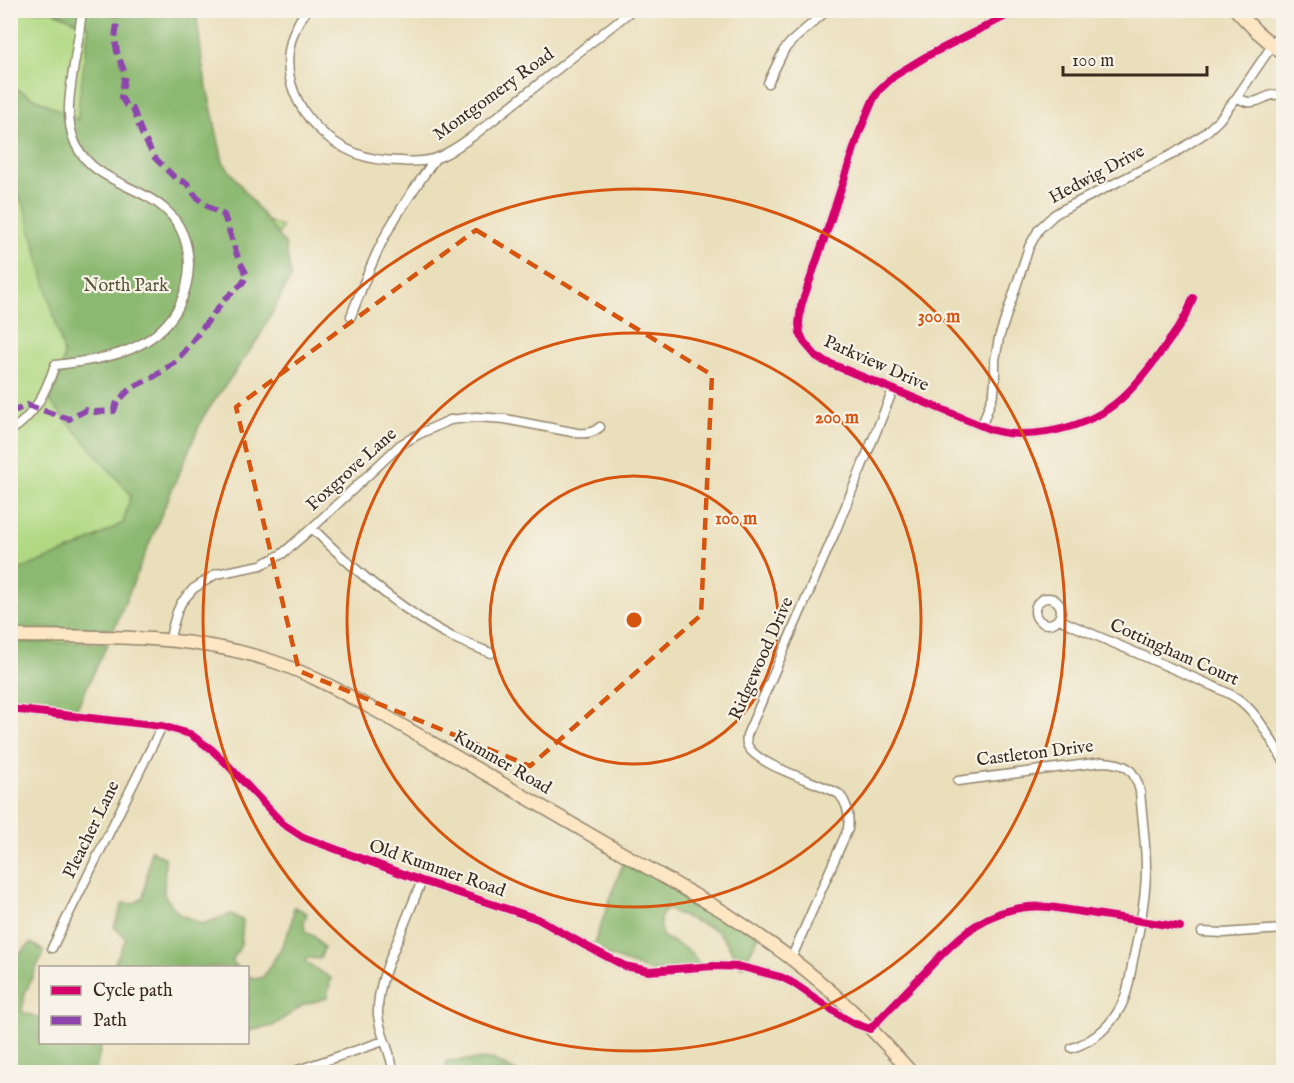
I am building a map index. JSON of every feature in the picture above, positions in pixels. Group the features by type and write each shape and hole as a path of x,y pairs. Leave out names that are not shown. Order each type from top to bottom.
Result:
{"street":[{"path":"10,431 22,423 38,405 55,364 111,356 150,339 173,316 186,288 188,254 183,232 176,222 161,206 117,183 96,168 82,154 73,136 68,104 82,10"},
{"name":"Montgomery Road","path":"307,10 296,27 288,59 290,82 304,113 345,148 370,158 405,162 435,159 456,147 632,10"},
{"path":"768,83 784,50 827,10"},
{"name":"Parkview Drive","path":"1018,10 927,56 894,76 879,90 859,133 801,306 800,333 804,342 816,356 893,390 982,425 1003,433 1042,433 1072,427 1110,409 1133,388 1154,363 1185,318 1193,298"},
{"path":"1236,10 1246,22 1284,55"},
{"name":"Hedwig Drive","path":"982,425 994,392 995,360 999,338 1029,247 1040,229 1053,215 1173,154 1196,141 1212,128 1237,97 1284,28"},
{"path":"1237,97 1250,103 1272,94 1284,96"},
{"path":"351,316 366,275 384,238 435,159"},
{"name":"Ridgewood Drive","path":"791,959 843,842 850,819 844,800 839,794 762,760 748,747 747,735 836,530 893,390"},
{"name":"Foxgrove Lane","path":"170,640 177,612 193,589 216,574 267,563 282,554 400,445 419,434 450,420 467,417 495,418 586,434 600,427"},
{"path":"312,528 359,572 397,602 454,638 491,653"},
{"name":"Cottingham Court","path":"1060,619 1233,696 1249,708 1284,761"},
{"name":"Kummer Road","path":"10,636 170,640 260,658 286,666 327,684 705,901 767,941 841,1000 911,1072"},
{"name":"Old Kummer Road","path":"10,709 162,726 190,734 225,762 272,813 292,831 328,847 538,919 614,961 636,969 662,971 728,966 742,967 781,977 844,1018 870,1029"},
{"name":"Pleacher Lane","path":"52,948 162,726"},
{"name":"Castleton Drive","path":"958,781 1092,763 1112,763 1127,767 1137,780 1140,791 1146,869 1140,921 1126,995 1114,1018 1094,1038 1072,1048"},
{"path":"393,1072 378,1013 381,987 387,966 422,881"},
{"path":"870,1029 957,939 989,917 1014,909 1037,906 1180,927"},
{"path":"1202,932 1284,929"},
{"path":"292,1072 384,1041"}],"highlighted area":[{"path":"476,230 712,375 701,615 530,766 299,671 236,407"}],"green space":[{"name":"North Park","path":"11,11 161,11 103,152 282,227 52,705 11,700"},
{"name":"North Park","path":"52,11 196,11 203,69 223,162 285,244 291,277 258,339 203,417 114,629 11,628 11,573 80,546 123,523 131,495 49,400 61,374 64,353 24,205 11,184 11,86 78,120 89,27"},
{"path":"11,642 108,643 77,708 11,700"},
{"path":"151,850 165,858 164,895 179,914 202,924 231,914 243,921 241,945 232,961 237,966 113,966 126,938 114,927 123,903 133,904 143,898"},
{"path":"626,855 759,936 742,967 716,930 666,909 660,918 662,936 691,952 702,967 649,971 592,949"},
{"path":"294,907 307,913 304,922 305,932 314,936 324,948 320,959 307,958 305,962 331,978 327,998 303,1005 273,1026 249,1031 249,976 255,979 263,977 280,950 291,926"},
{"path":"31,943 44,951 25,993 22,1012 39,1018 39,1044 102,1044 97,1072 11,1072 11,962"},
{"path":"492,1059 518,1072 446,1072 446,1061"}],"marked path":[{"path":"10,413 27,405 69,419 86,410 114,411 117,402 131,388 155,376 184,352 225,299 242,284 247,275 238,258 224,215 202,202 187,183 176,179 155,158 142,134 133,109 126,105 121,97 125,74 117,52 115,10"}],"cycle path":[{"path":"1018,10 927,56 894,76 879,90 859,133 801,306 799,324 804,342 816,356 824,361 992,430 1013,434 1040,433 1085,421 1100,414 1127,393 1151,366 1176,331 1193,298"},
{"path":"10,709 162,726 190,734 225,762 283,824 303,837 422,881 538,919 625,966 649,971 714,966 742,967 781,977 844,1018 870,1029 952,945 980,923 995,915 1029,907 1050,907 1180,927"}]}
